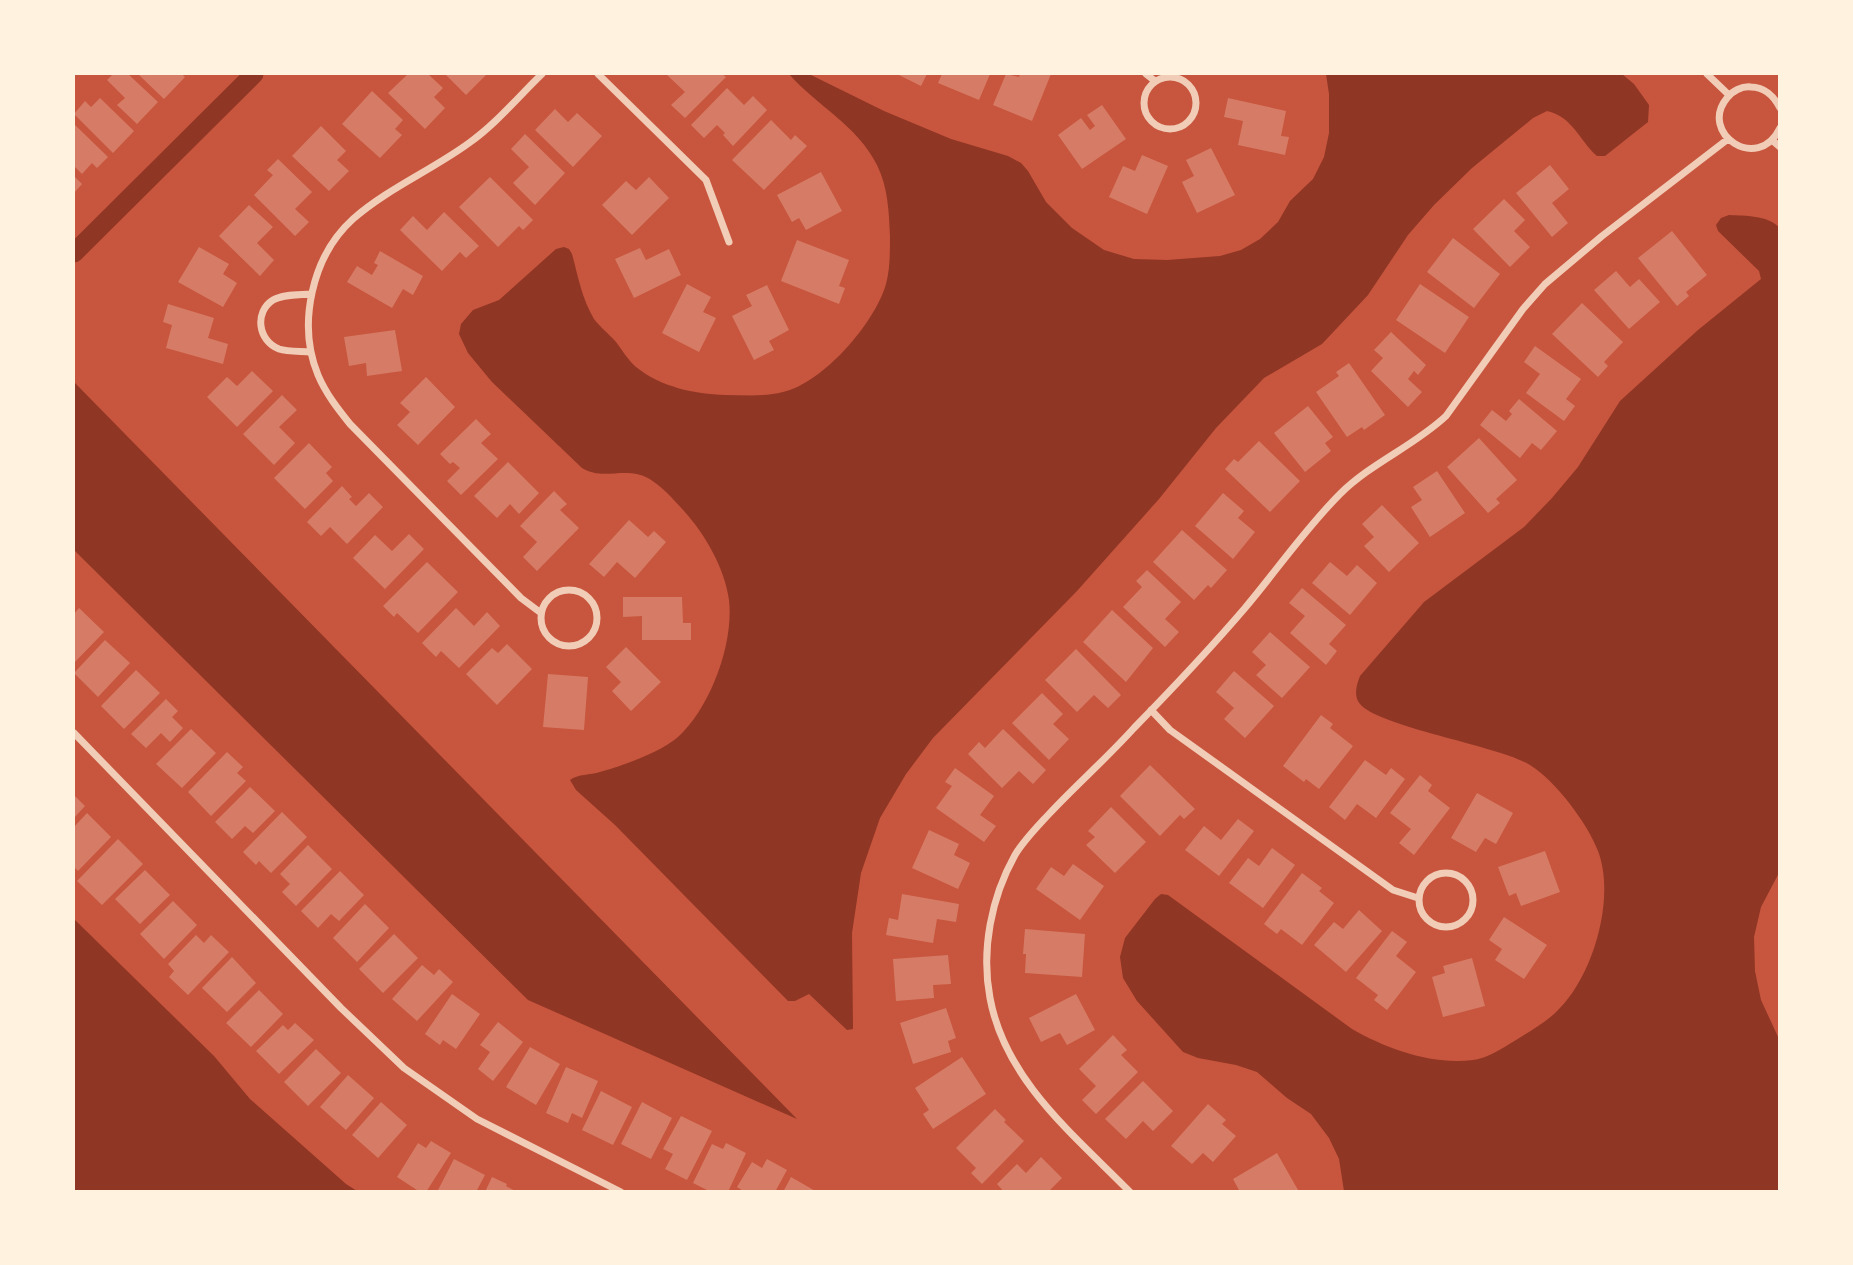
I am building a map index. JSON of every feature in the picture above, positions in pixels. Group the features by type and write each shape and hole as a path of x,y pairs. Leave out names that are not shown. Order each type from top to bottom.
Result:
{"street":[{"path":"541,613 544,604 558,592 577,591 592,602 598,620 591,637 584,643 566,646 550,639 544,632 541,613 521,598 350,424 330,399 317,374 308,326 311,294 321,264 352,220 370,205 472,141 542,74"},
{"path":"598,74 706,180 729,242"},
{"path":"1146,74 1155,81"},
{"path":"1707,74 1728,95"},
{"path":"1171,77 1186,82 1192,89 1196,104 1194,113 1184,125 1167,128 1158,126 1147,113 1145,96 1155,81 1171,77"},
{"path":"1780,107 1777,98 1762,89 1751,87 1728,95 1719,117 1721,129 1728,139 1738,146 1750,149 1762,147 1772,140 1780,128"},
{"path":"1130,1192 1026,1082 999,1032 986,969 986,944 992,914 1015,854 1055,807 1227,629 1300,539 1343,492 1422,437 1446,416 1522,309 1545,284 1728,139"},
{"path":"1772,140 1780,148"},
{"path":"311,294 283,296 273,300 265,307 260,327 271,345 280,349 311,352"},
{"path":"1151,710 1170,730 1393,890 1418,898"},
{"path":"74,733 341,1008 404,1068 477,1119 621,1192"},
{"path":"1447,872 1457,874 1466,881 1472,890 1474,901 1464,920 1455,926 1445,927 1434,925 1425,918 1418,898 1420,888 1427,879 1447,872"}],"shaded area":[{"path":"789,74 809,74 884,111 951,139 1008,156 1021,163 1046,202 1072,228 1104,250 1134,259 1167,260 1220,256 1241,250 1260,239 1278,222 1290,201 1313,179 1324,157 1329,133 1326,74 1622,74 1634,84 1649,105 1648,122 1605,156 1597,156 1570,124 1547,111 1533,118 1472,168 1408,235 1368,295 1322,344 1264,378 1216,428 1159,499 1077,591 933,738 906,774 880,818 861,873 852,933 853,1029 847,1030 809,994 795,1001 788,1001 615,825 576,790 570,780 652,753 671,743 690,725 710,693 723,655 730,617 727,588 719,564 706,541 692,520 667,493 653,481 640,475 598,473 582,468 492,382 468,353 459,334 461,324 473,310 499,300 556,249 564,247 572,254 583,295 594,319 633,364 656,380 702,393 769,395 798,386 814,377 859,333 880,299 889,267 888,209 881,173 869,151 848,127"},
{"path":"1729,215 1762,218 1779,227 1780,871 1761,907 1754,937 1755,971 1761,1000 1779,1039 1779,1191 1344,1191 1339,1159 1329,1138 1311,1114 1287,1098 1257,1072 1183,1052 1137,1001 1123,978 1120,957 1125,938 1155,899 1161,894 1168,895 1352,1029 1395,1049 1425,1058 1457,1061 1484,1057 1533,1030 1559,1009 1582,977 1598,935 1603,913 1603,870 1587,828 1560,792 1530,765 1491,750 1385,719 1358,701 1357,685 1360,676 1424,602 1524,527 1552,498 1578,467 1620,401 1698,330 1761,279 1759,271 1718,231 1716,225 1721,218"},
{"path":"74,382 797,1119 528,1000 74,550"},
{"path":"74,919 214,1056 250,1099 357,1191 74,1191"}],"building":[{"path":"113,74 128,74 158,102 137,124 117,105 125,98 107,80"},
{"path":"138,74 182,74 185,77 164,99"},
{"path":"408,74 428,74 443,88 434,97 445,108 425,129 388,93"},
{"path":"445,74 485,74 486,75 466,95"},
{"path":"666,74 722,74 726,77 685,118 671,105 685,92"},
{"path":"897,74 927,74 921,86"},
{"path":"942,74 990,74 979,100 938,83"},
{"path":"1006,74 1019,77 1020,74 1051,74 1032,121 993,105"},
{"path":"727,88 744,105 753,96 767,110 733,146 717,125 704,138 691,125"},
{"path":"372,91 403,120 395,129 402,135 380,158 342,124"},
{"path":"100,98 134,131 113,153 74,114 85,101 91,107"},
{"path":"1228,98 1286,111 1281,136 1289,137 1285,155 1238,145 1243,121 1224,117"},
{"path":"1102,105 1126,139 1082,169 1058,135 1081,118 1090,130 1095,126 1087,115"},
{"path":"555,109 568,122 577,113 602,136 573,167 535,130"},
{"path":"771,120 791,140 795,135 807,146 764,190 732,160"},
{"path":"74,124 108,157 97,168 92,163 82,174 74,166"},
{"path":"321,126 346,151 337,160 349,171 329,191 292,156"},
{"path":"525,134 565,173 535,205 513,183 529,167 511,149"},
{"path":"1211,148 1235,195 1197,213 1182,182 1194,176 1186,160"},
{"path":"1142,155 1168,166 1147,214 1109,197 1123,166 1135,171"},
{"path":"278,159 312,192 295,209 309,222 295,236 254,195 273,175 267,170"},
{"path":"1550,165 1569,189 1552,203 1568,223 1552,237 1516,193"},
{"path":"821,172 842,211 806,230 799,218 792,222 777,195"},
{"path":"74,176 82,184 74,193"},
{"path":"490,177 533,220 523,230 519,226 498,247 459,207"},
{"path":"649,177 669,198 632,235 602,205 626,181 636,190"},
{"path":"1504,199 1525,220 1514,231 1530,247 1510,267 1473,229"},
{"path":"249,205 273,227 257,243 274,260 260,276 219,236"},
{"path":"444,212 479,246 466,258 460,252 442,271 400,230 413,216 427,230"},
{"path":"1672,231 1707,275 1686,292 1689,296 1677,306 1638,258"},
{"path":"1453,238 1500,274 1474,308 1427,272"},
{"path":"797,240 849,260 839,286 845,288 839,304 781,281"},
{"path":"199,247 229,264 223,274 237,283 223,307 178,282"},
{"path":"640,248 646,260 669,249 681,275 634,298 615,259"},
{"path":"380,251 423,276 413,295 403,289 392,308 347,282 357,266 372,275 378,265 374,263"},
{"path":"1616,271 1630,287 1639,279 1660,302 1629,329 1594,290"},
{"path":"687,284 711,297 703,312 716,318 699,352 662,333"},
{"path":"1420,284 1469,317 1445,353 1396,320"},
{"path":"767,285 789,330 769,341 774,350 754,360 732,316 752,306 746,295"},
{"path":"1582,303 1623,342 1604,362 1608,366 1598,377 1552,334"},
{"path":"168,304 214,318 208,338 228,344 223,364 166,348 172,325 163,322"},
{"path":"395,330 402,371 367,376 366,363 349,366 344,337"},
{"path":"1391,332 1426,365 1418,375 1414,371 1408,379 1422,392 1408,407 1371,371 1383,358 1374,350"},
{"path":"1535,346 1581,379 1566,399 1575,406 1564,421 1526,393 1540,374 1524,362"},
{"path":"1349,363 1385,415 1364,430 1362,427 1347,437 1316,392 1339,376 1336,372"},
{"path":"252,371 273,391 237,427 207,397 227,377 237,386"},
{"path":"426,377 455,407 418,445 397,425 410,412 400,403"},
{"path":"282,395 297,410 279,427 295,443 274,465 243,434"},
{"path":"1519,399 1557,431 1541,450 1532,443 1520,458 1480,425 1492,410 1506,421 1512,414 1509,411"},
{"path":"1308,406 1333,437 1325,443 1331,451 1305,472 1274,433"},
{"path":"476,419 491,434 481,443 498,459 461,495 447,481 460,468 453,462 450,464 440,454"},
{"path":"1479,438 1517,480 1496,499 1500,503 1488,513 1447,467"},
{"path":"1259,441 1300,481 1270,512 1225,469 1234,459 1238,462"},
{"path":"309,443 332,467 326,473 333,481 305,509 274,478"},
{"path":"508,462 539,493 519,514 510,504 497,518 474,496"},
{"path":"1437,471 1465,513 1430,537 1411,507 1422,500 1413,487"},
{"path":"342,486 356,506 369,493 383,507 347,544 330,527 321,536 307,522"},
{"path":"554,491 567,504 560,510 579,528 537,571 523,557 537,542 520,526"},
{"path":"1223,493 1244,511 1238,518 1255,532 1233,559 1195,526"},
{"path":"1382,505 1419,543 1389,572 1364,546 1374,537 1362,524"},
{"path":"629,520 648,537 654,531 666,542 635,578 617,562 604,577 589,564"},
{"path":"1182,530 1227,570 1211,588 1208,585 1194,600 1153,562"},
{"path":"409,534 424,549 385,589 353,558 375,535 392,551"},
{"path":"427,562 458,592 418,633 397,613 394,617 383,606"},
{"path":"1330,562 1347,576 1357,565 1377,583 1350,615 1312,583"},
{"path":"1147,570 1181,602 1165,619 1179,632 1165,647 1123,607 1142,587 1136,581"},
{"path":"1302,588 1346,625 1329,644 1337,651 1326,665 1290,633 1305,616 1289,603"},
{"path":"623,597 682,597 683,623 691,623 691,640 642,640 642,616 623,617"},
{"path":"79,608 104,632 74,663 74,614"},
{"path":"456,608 474,626 487,612 500,626 459,668 441,651 436,657 422,643"},
{"path":"1112,610 1153,648 1126,682 1083,642"},
{"path":"1270,632 1310,667 1282,698 1256,675 1266,665 1252,652"},
{"path":"105,640 130,663 98,697 74,673"},
{"path":"507,644 532,669 497,705 466,674 492,648 498,653"},
{"path":"626,647 661,682 631,711 612,691 621,682 606,667"},
{"path":"1076,649 1121,695 1108,708 1094,695 1077,712 1045,680"},
{"path":"136,670 160,693 124,729 101,706"},
{"path":"1234,671 1274,706 1245,738 1224,719 1234,708 1216,692"},
{"path":"548,674 588,677 584,730 543,727"},
{"path":"1042,693 1063,714 1053,724 1069,739 1049,760 1012,723"},
{"path":"166,699 178,711 172,717 183,728 170,742 161,733 146,748 131,734"},
{"path":"1321,715 1333,724 1330,728 1353,746 1319,789 1306,779 1304,782 1283,766"},
{"path":"191,729 216,753 182,788 156,764"},
{"path":"1003,729 1046,770 1033,784 1019,771 1002,788 968,754 979,742 985,748"},
{"path":"227,752 243,767 237,773 246,781 211,816 188,792"},
{"path":"1365,760 1386,775 1391,768 1405,779 1376,818 1357,804 1345,820 1329,807"},
{"path":"1150,765 1195,809 1184,819 1180,815 1160,836 1120,796"},
{"path":"955,768 994,796 980,815 996,826 984,842 936,808 952,786 945,782"},
{"path":"1420,775 1432,785 1428,791 1450,808 1414,855 1399,843 1411,829 1390,813"},
{"path":"250,787 275,811 253,833 245,826 232,839 215,822"},
{"path":"1477,793 1513,813 1496,844 1485,838 1476,852 1451,838"},
{"path":"74,795 85,806 74,818"},
{"path":"1111,807 1146,842 1115,873 1086,845 1095,837 1088,831"},
{"path":"282,812 307,837 271,873 259,861 256,865 243,852"},
{"path":"87,813 111,837 78,871 74,867 74,827"},
{"path":"1238,819 1254,831 1219,876 1185,850 1204,826 1221,840"},
{"path":"929,830 959,844 954,855 970,863 958,889 912,868"},
{"path":"118,839 143,864 102,905 77,881"},
{"path":"308,845 332,869 296,906 282,892 290,884 280,874"},
{"path":"1272,848 1295,865 1263,908 1229,883 1248,858 1259,866"},
{"path":"1545,851 1560,892 1521,906 1516,893 1509,896 1498,867"},
{"path":"1073,864 1104,886 1080,920 1036,889 1051,867 1064,876"},
{"path":"145,870 170,895 140,924 115,899"},
{"path":"340,871 364,895 339,921 331,914 318,928 301,911"},
{"path":"1302,873 1322,888 1319,891 1334,903 1302,945 1281,929 1277,934 1264,924"},
{"path":"902,894 959,904 956,922 937,919 933,943 886,935 889,918 898,920"},
{"path":"173,901 197,925 164,959 140,934"},
{"path":"365,904 389,928 357,962 333,938"},
{"path":"1359,910 1382,931 1346,972 1314,945 1334,922 1343,929"},
{"path":"1504,917 1547,945 1524,979 1495,960 1502,949 1489,940"},
{"path":"1025,929 1085,934 1082,977 1025,973"},
{"path":"1392,931 1407,942 1396,956 1416,972 1387,1010 1374,1000 1378,995 1356,978"},
{"path":"394,934 418,958 383,993 359,969"},
{"path":"196,935 204,943 211,935 229,952 188,995 169,977 174,971 168,964"},
{"path":"948,955 951,984 933,985 934,998 896,1001 893,959"},
{"path":"232,957 256,983 227,1012 202,988"},
{"path":"1472,958 1485,1006 1443,1017 1432,977 1445,973 1443,966"},
{"path":"422,965 434,975 439,969 453,982 417,1021 392,999"},
{"path":"259,990 283,1014 251,1047 226,1023"},
{"path":"452,994 480,1014 456,1049 443,1040 440,1045 425,1034"},
{"path":"1076,994 1095,1030 1067,1045 1060,1033 1041,1042 1029,1018"},
{"path":"946,1008 956,1038 948,1041 951,1052 913,1064 900,1023"},
{"path":"498,1022 523,1042 493,1081 478,1069 490,1052 480,1045"},
{"path":"295,1023 314,1040 279,1074 256,1051 283,1025 288,1030"},
{"path":"1113,1035 1127,1050 1121,1055 1138,1072 1096,1114 1082,1100 1096,1086 1079,1069"},
{"path":"530,1047 560,1064 536,1105 506,1087"},
{"path":"316,1049 341,1073 308,1106 284,1082"},
{"path":"962,1057 986,1094 933,1129 923,1114 929,1110 915,1088"},
{"path":"566,1067 598,1081 582,1118 572,1113 568,1123 546,1113"},
{"path":"348,1075 374,1098 346,1130 320,1107"},
{"path":"1143,1081 1173,1111 1153,1131 1143,1121 1126,1139 1105,1119"},
{"path":"601,1091 632,1107 613,1145 582,1130"},
{"path":"381,1102 407,1125 378,1158 352,1135"},
{"path":"642,1102 672,1118 651,1159 621,1144"},
{"path":"1208,1104 1226,1120 1222,1124 1236,1136 1213,1162 1203,1153 1192,1164 1171,1146"},
{"path":"995,1109 1024,1141 982,1184 971,1173 976,1168 956,1148"},
{"path":"681,1116 712,1131 687,1180 665,1169 673,1154 663,1149"},
{"path":"431,1141 451,1153 426,1192 420,1192 397,1177 418,1143 426,1148"},
{"path":"726,1143 746,1153 728,1192 711,1192 693,1183 712,1144 723,1149"},
{"path":"1277,1153 1298,1190 1240,1192 1233,1179"},
{"path":"1041,1157 1062,1178 1048,1192 1004,1192 997,1184 1017,1164 1026,1173"},
{"path":"454,1159 485,1175 476,1192 437,1192"},
{"path":"767,1159 787,1170 775,1192 745,1192 737,1187 752,1162 762,1168"},
{"path":"492,1177 507,1184 506,1186 517,1192 485,1192"},
{"path":"791,1177 817,1192 783,1192"}],"waterway":[{"path":"74,253 254,74"}]}
